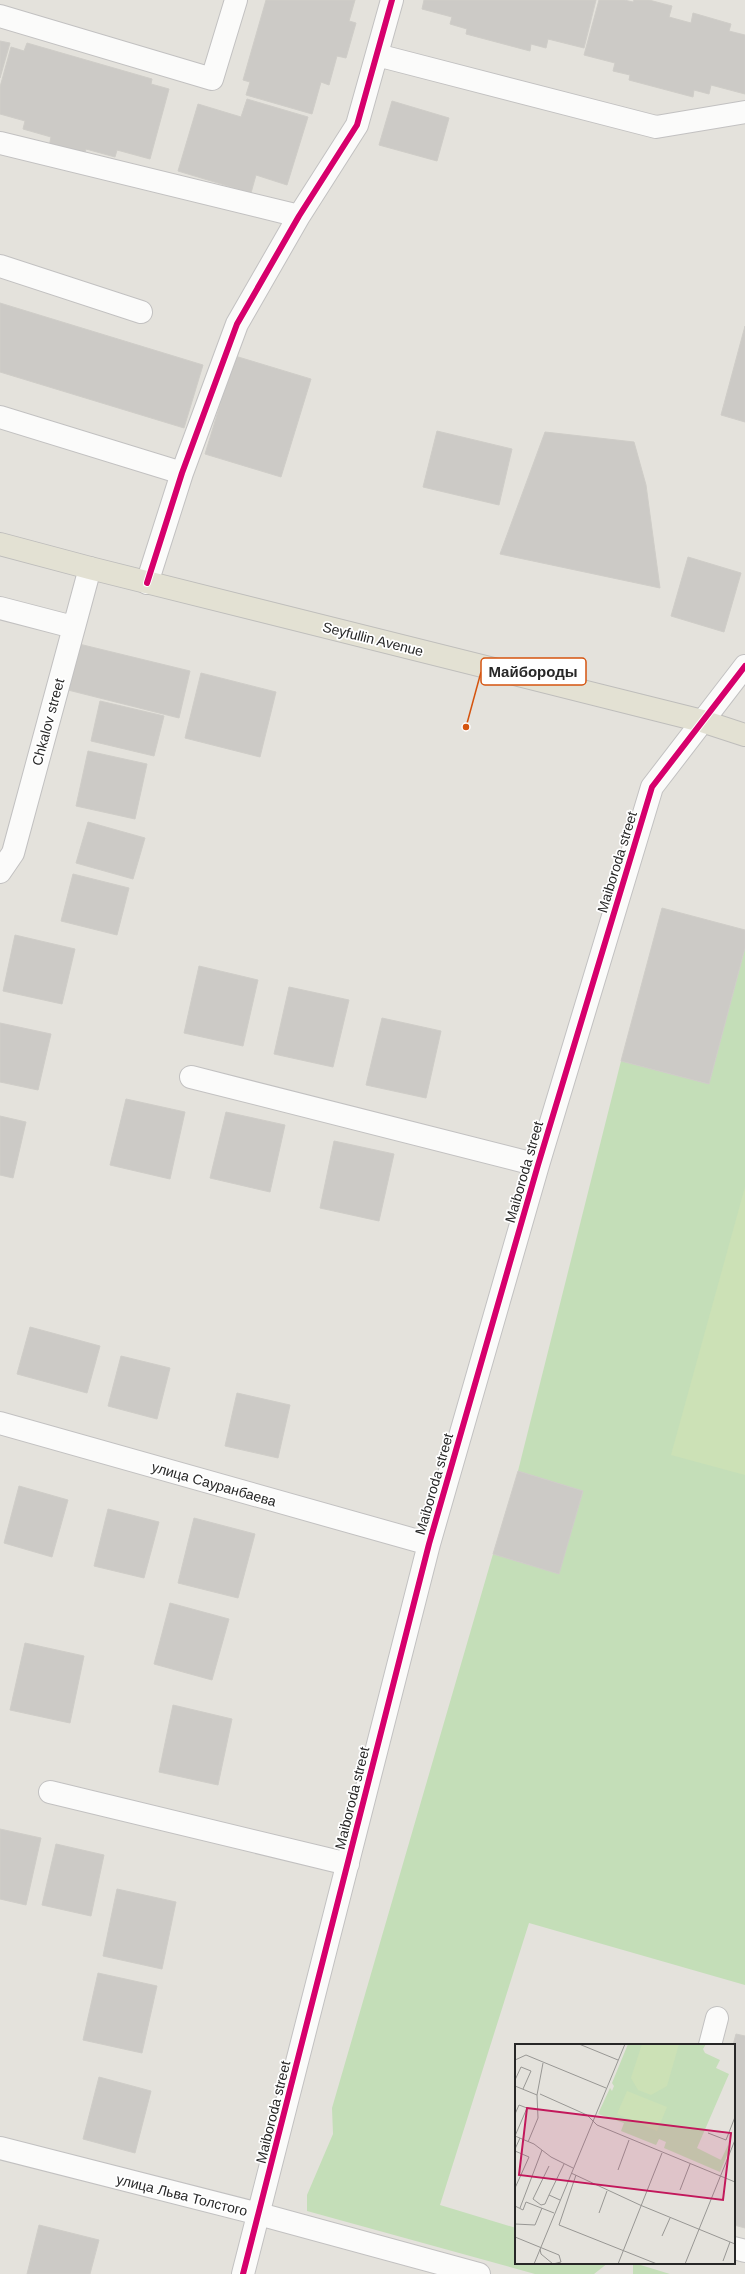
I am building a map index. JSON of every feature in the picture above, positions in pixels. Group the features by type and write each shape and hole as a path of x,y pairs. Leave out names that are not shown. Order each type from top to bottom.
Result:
{"main road":[{"name":"Seyfullin Avenue","path":"0,544 147,583 702,722 745,735"}],"street":[{"path":"0,16 212,79 236,0"},
{"path":"147,583 182,473 237,324 300,216 357,124 392,0"},
{"path":"376,56 656,127 745,112"},
{"path":"0,142 300,216"},
{"path":"0,266 141,312"},
{"path":"0,417 182,473"},
{"name":"Chkalov street","path":"0,872 13,853 90,568"},
{"path":"0,608 73,628"},
{"name":"Maiboroda street","path":"244,2274 429,1544 538,1165 652,787 745,666"},
{"path":"191,1077 538,1165"},
{"name":"улица Сауранбаева","path":"0,1423 429,1544"},
{"path":"50,1792 348,1864"},
{"path":"710,2044 717,2018"},
{"name":"улица Льва Толстого","path":"0,2148 259,2214 479,2274"},
{"path":"735,2248 745,2251"}],"green space":[{"path":"745,948 745,1985 529,1923 440,2205 515,2228 515,2264 607,2264 594,2274 535,2274 307,2211 307,2195 333,2134 332,2108 493,1554 558,1573 583,1491 518,1471 621,1061 709,1084"},
{"path":"745,1187 745,1475 671,1455"},
{"path":"633,2264 637,2264 670,2274 633,2274"}],"building":[{"path":"266,0 355,0 349,21 356,23 346,58 337,56 329,85 321,82 312,114 246,95 250,82 243,80"},
{"path":"424,0 596,0 584,48 548,39 546,48 531,44 530,51 466,34 467,29 450,24 452,17 422,9"},
{"path":"599,0 624,0 633,2 634,0 649,0 672,6 669,17 691,23 693,13 731,24 729,31 745,35 745,94 711,85 709,94 694,90 693,97 629,80 630,75 613,71 615,63 584,55"},
{"path":"0,41 10,43 0,78"},
{"path":"27,43 152,79 151,84 169,89 150,159 117,150 115,157 86,149 84,156 49,147 51,137 23,129 25,121 0,114 0,87 11,47 24,51"},
{"path":"247,99 308,117 287,185 256,175 251,193 178,171 198,104 241,117"},
{"path":"392,101 449,118 437,161 379,145"},
{"path":"0,303 203,365 184,428 0,372"},
{"path":"745,326 745,422 721,415"},
{"path":"235,356 311,379 281,477 205,454"},
{"path":"437,431 512,449 499,505 423,487"},
{"path":"545,432 634,442 646,485 660,588 500,554"},
{"path":"688,557 741,573 724,632 671,616"},
{"path":"79,644 190,671 179,718 68,690"},
{"path":"201,673 276,692 260,757 185,738"},
{"path":"100,701 164,716 154,756 91,741"},
{"path":"88,751 147,764 135,819 76,806"},
{"path":"88,822 145,838 133,879 76,863"},
{"path":"73,874 129,888 117,935 61,921"},
{"path":"662,908 745,930 745,948 709,1084 621,1061"},
{"path":"15,935 75,949 62,1004 3,991"},
{"path":"199,966 258,980 243,1046 184,1033"},
{"path":"289,987 349,1000 333,1067 274,1054"},
{"path":"382,1018 441,1031 426,1098 366,1085"},
{"path":"0,1023 51,1034 38,1090 0,1082"},
{"path":"126,1099 185,1112 170,1179 110,1165"},
{"path":"226,1112 285,1125 270,1192 210,1178"},
{"path":"0,1116 26,1122 13,1178 0,1175"},
{"path":"334,1141 394,1154 379,1221 320,1208"},
{"path":"30,1327 100,1346 87,1393 17,1374"},
{"path":"121,1356 170,1368 157,1419 108,1406"},
{"path":"237,1393 290,1405 278,1458 225,1446"},
{"path":"518,1471 583,1491 559,1574 493,1554"},
{"path":"19,1486 68,1500 52,1557 4,1543"},
{"path":"108,1509 159,1522 144,1578 94,1566"},
{"path":"194,1518 255,1534 238,1598 178,1583"},
{"path":"170,1603 229,1619 212,1680 154,1664"},
{"path":"25,1643 84,1656 70,1723 10,1710"},
{"path":"173,1705 232,1719 218,1785 159,1772"},
{"path":"0,1829 41,1838 26,1905 0,1899"},
{"path":"56,1844 104,1855 91,1916 42,1905"},
{"path":"117,1889 176,1902 162,1969 103,1956"},
{"path":"98,1973 157,1986 142,2053 83,2040"},
{"path":"736,2034 745,2036 745,2228 735,2225 735,2044 733,2044"},
{"path":"99,2077 151,2091 135,2153 83,2139"},
{"path":"39,2225 99,2240 90,2274 27,2274"}],"cycle path":[{"path":"147,583 182,473 237,324 299,216 357,125 392,0"},
{"path":"243,2274 429,1544 538,1165 652,787 745,666"}],"place":[{"name":"Майбороды","path":"466,727"}]}
